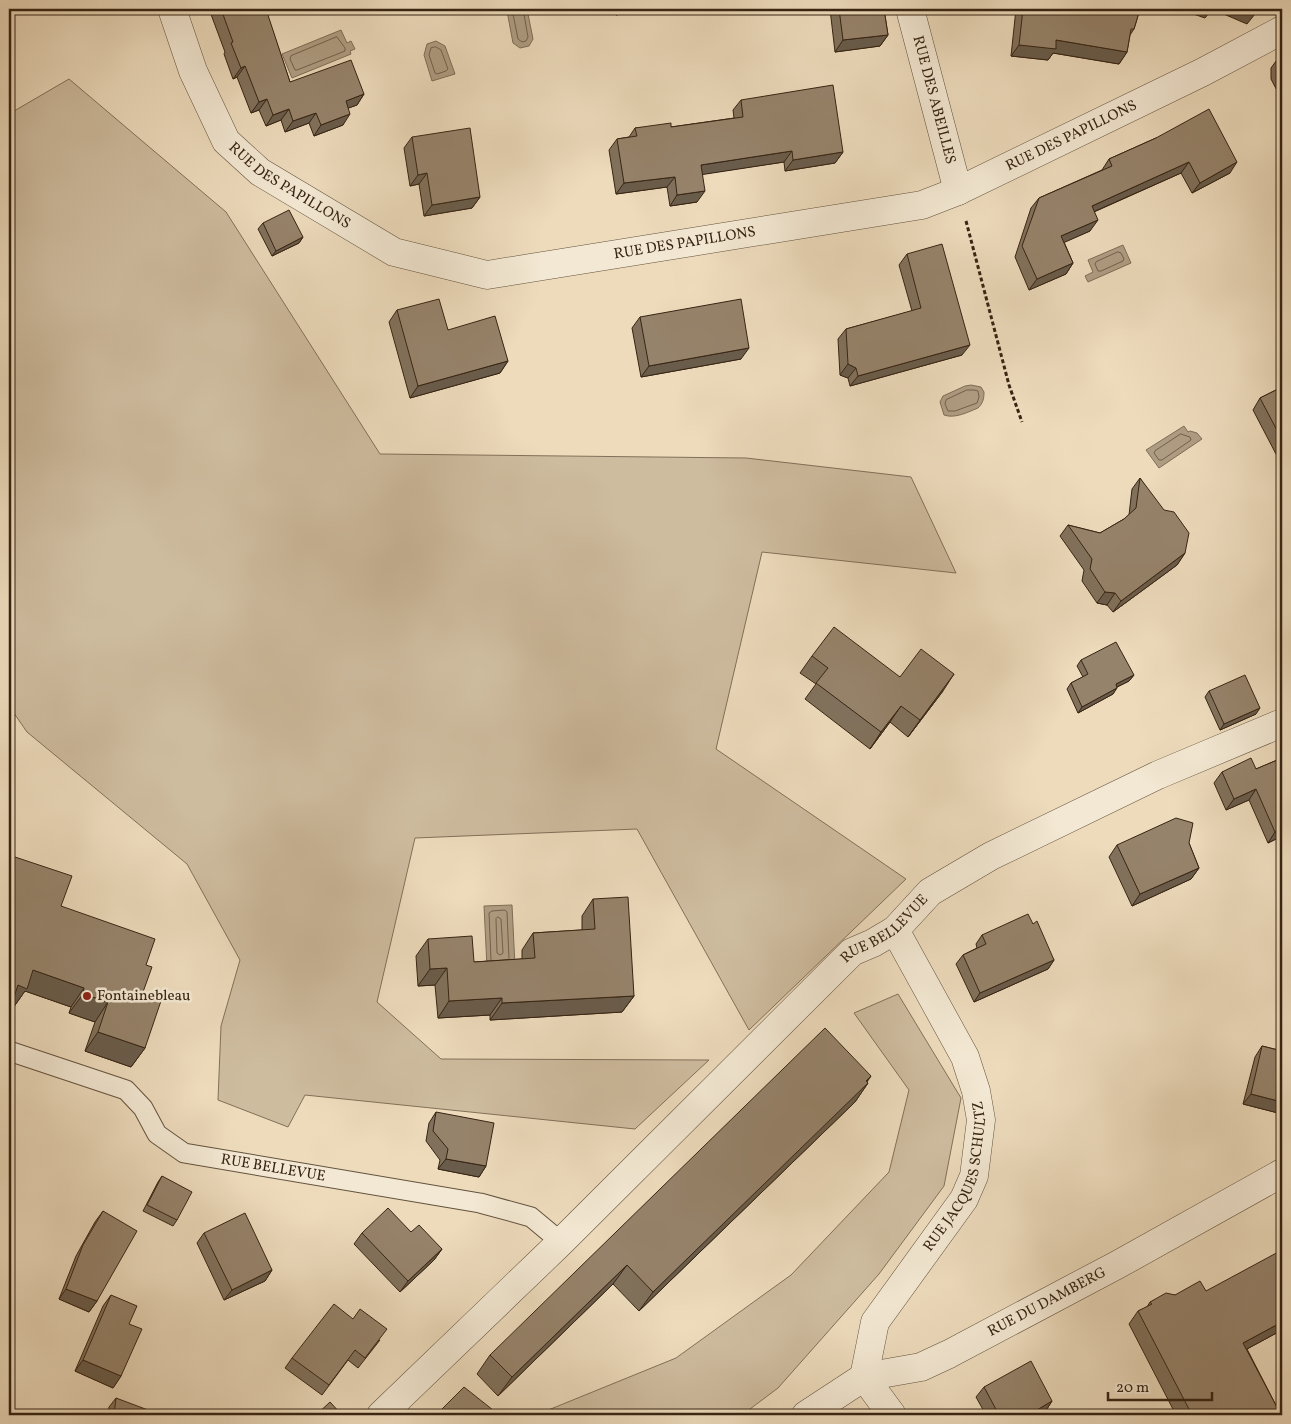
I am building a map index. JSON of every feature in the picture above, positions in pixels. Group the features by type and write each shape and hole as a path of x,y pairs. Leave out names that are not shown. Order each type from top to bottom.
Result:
{"street":[{"name":"RUE DES PAPILLONS","path":"172,9 193,71 226,141 260,172 394,252 487,274 922,205 958,190 1203,72 1282,30"},
{"name":"RUE DES ABEILLES","path":"910,9 958,190"},
{"name":"RUE BELLEVUE","path":"381,1415 560,1242 852,952 873,943 895,930 930,892 991,856 1158,775 1282,723"},
{"name":"RUE JACQUES SCHULTZ","path":"864,1377 874,1322 964,1198 974,1176 981,1120 976,1091 965,1057 895,930"},
{"name":"RUE DU DAMBERG","path":"806,1415 864,1377 921,1367 948,1354 1117,1265 1282,1173"},
{"path":"864,1377 892,1415"}],"lane":[{"name":"RUE BELLEVUE","path":"9,1051 126,1090 143,1108 157,1134 184,1153 480,1203 531,1217 560,1242"}],"path":[{"path":"958,190 1009,385 1022,422"}],"shaded area":[{"path":"69,79 226,212 380,454 746,458 911,477 956,573 762,552 716,749 906,879 749,1030 637,829 415,838 377,1002 441,1059 709,1060 635,1129 305,1095 288,1127 218,1100 221,1026 240,960 187,864 27,732 9,706 9,114"},
{"path":"898,994 961,1098 944,1186 879,1274 778,1388 742,1415 536,1415 676,1358 791,1275 889,1172 909,1090 854,1013"}],"water":[{"path":"508,9 527,9 533,39 529,46 520,48 513,43"},
{"path":"341,30 347,43 351,41 355,49 350,51 351,54 292,78 282,54"},
{"path":"436,41 445,46 455,74 432,81 424,55 427,44"},
{"path":"1123,245 1131,263 1088,282 1085,276 1093,272 1088,260"},
{"path":"971,385 981,387 984,392 983,401 980,406 957,416 944,415 940,402 943,396"},
{"path":"1184,426 1188,432 1197,433 1202,439 1159,468 1146,450"},
{"path":"512,905 515,966 487,967 484,906"}],"building":[{"path":"221,9 266,9 290,82 351,60 364,94 346,101 350,114 321,125 316,113 293,121 289,109 273,115 267,99 259,102 245,66 241,68"},
{"path":"839,9 884,9 888,35 843,40"},
{"path":"1023,9 1140,9 1134,29 1131,29 1127,52 1056,40 1056,49 1019,45"},
{"path":"1243,9 1257,9 1255,14"},
{"path":"1282,55 1282,74 1279,68 1279,57"},
{"path":"833,85 843,152 793,160 792,151 701,165 705,191 677,195 675,177 624,183 617,139 637,136 635,128 671,123 671,127 743,117 741,100"},
{"path":"1209,109 1237,162 1200,183 1189,162 1092,206 1098,220 1061,236 1073,263 1037,279 1022,246 1039,198 1112,166 1109,159 1156,138"},
{"path":"470,128 480,197 432,205 427,173 418,175 412,137"},
{"path":"289,210 303,237 276,251 263,223"},
{"path":"942,244 970,345 858,376 856,368 848,364 846,329 921,308 907,254"},
{"path":"439,299 448,330 495,316 508,361 418,386 397,310"},
{"path":"741,299 749,348 649,366 640,317"},
{"path":"1282,387 1282,440 1260,398"},
{"path":"1140,478 1164,510 1174,512 1189,533 1185,553 1121,601 1115,593 1105,592 1090,569 1092,559 1068,525 1100,533 1124,519 1136,508"},
{"path":"834,627 900,677 921,649 954,674 920,720 901,706 881,732 816,683 828,668 812,656"},
{"path":"1116,642 1134,675 1116,684 1117,688 1082,707 1071,683 1088,674 1081,660"},
{"path":"1245,675 1260,708 1224,724 1209,691"},
{"path":"1251,758 1256,769 1282,758 1282,829 1275,832 1256,789 1234,799 1222,772"},
{"path":"1176,818 1193,823 1189,843 1199,868 1140,894 1117,845"},
{"path":"9,855 72,876 61,906 155,939 146,965 152,967 143,992 162,998 145,1048 98,1032 108,1002 83,994 84,988 33,970 27,989 18,985 12,1003 9,1002"},
{"path":"628,897 634,996 502,1003 502,998 449,1001 447,968 430,969 428,939 472,936 474,962 535,958 533,933 595,929 593,899"},
{"path":"1028,914 1033,924 1037,921 1054,960 980,993 963,955 986,944 982,935"},
{"path":"825,1028 871,1076 866,1081 868,1083 653,1292 627,1265 512,1377 490,1355"},
{"path":"1262,1046 1282,1051 1282,1102 1251,1094"},
{"path":"436,1112 494,1123 486,1166 446,1159 448,1149 433,1131"},
{"path":"162,1176 192,1192 177,1220 147,1205"},
{"path":"388,1208 411,1232 419,1225 442,1249 408,1281 362,1233"},
{"path":"103,1211 137,1231 97,1301 66,1289 83,1245"},
{"path":"245,1213 272,1270 232,1290 204,1233"},
{"path":"1282,1250 1282,1322 1243,1343 1281,1415 1192,1415 1138,1311 1152,1304 1150,1302 1166,1293 1175,1295 1200,1281 1206,1291"},
{"path":"111,1295 137,1306 129,1324 142,1329 121,1376 83,1360"},
{"path":"334,1304 353,1319 360,1309 387,1329 365,1358 355,1350 329,1385 292,1358"},
{"path":"1031,1361 1052,1401 1037,1410 1041,1415 999,1415 984,1387"},
{"path":"464,1387 498,1414 436,1415"},
{"path":"116,1398 148,1410 145,1415 114,1415"},
{"path":"330,1402 342,1415 316,1415"}],"place":[{"name":"Fontainebleau","path":"87,996"}]}
